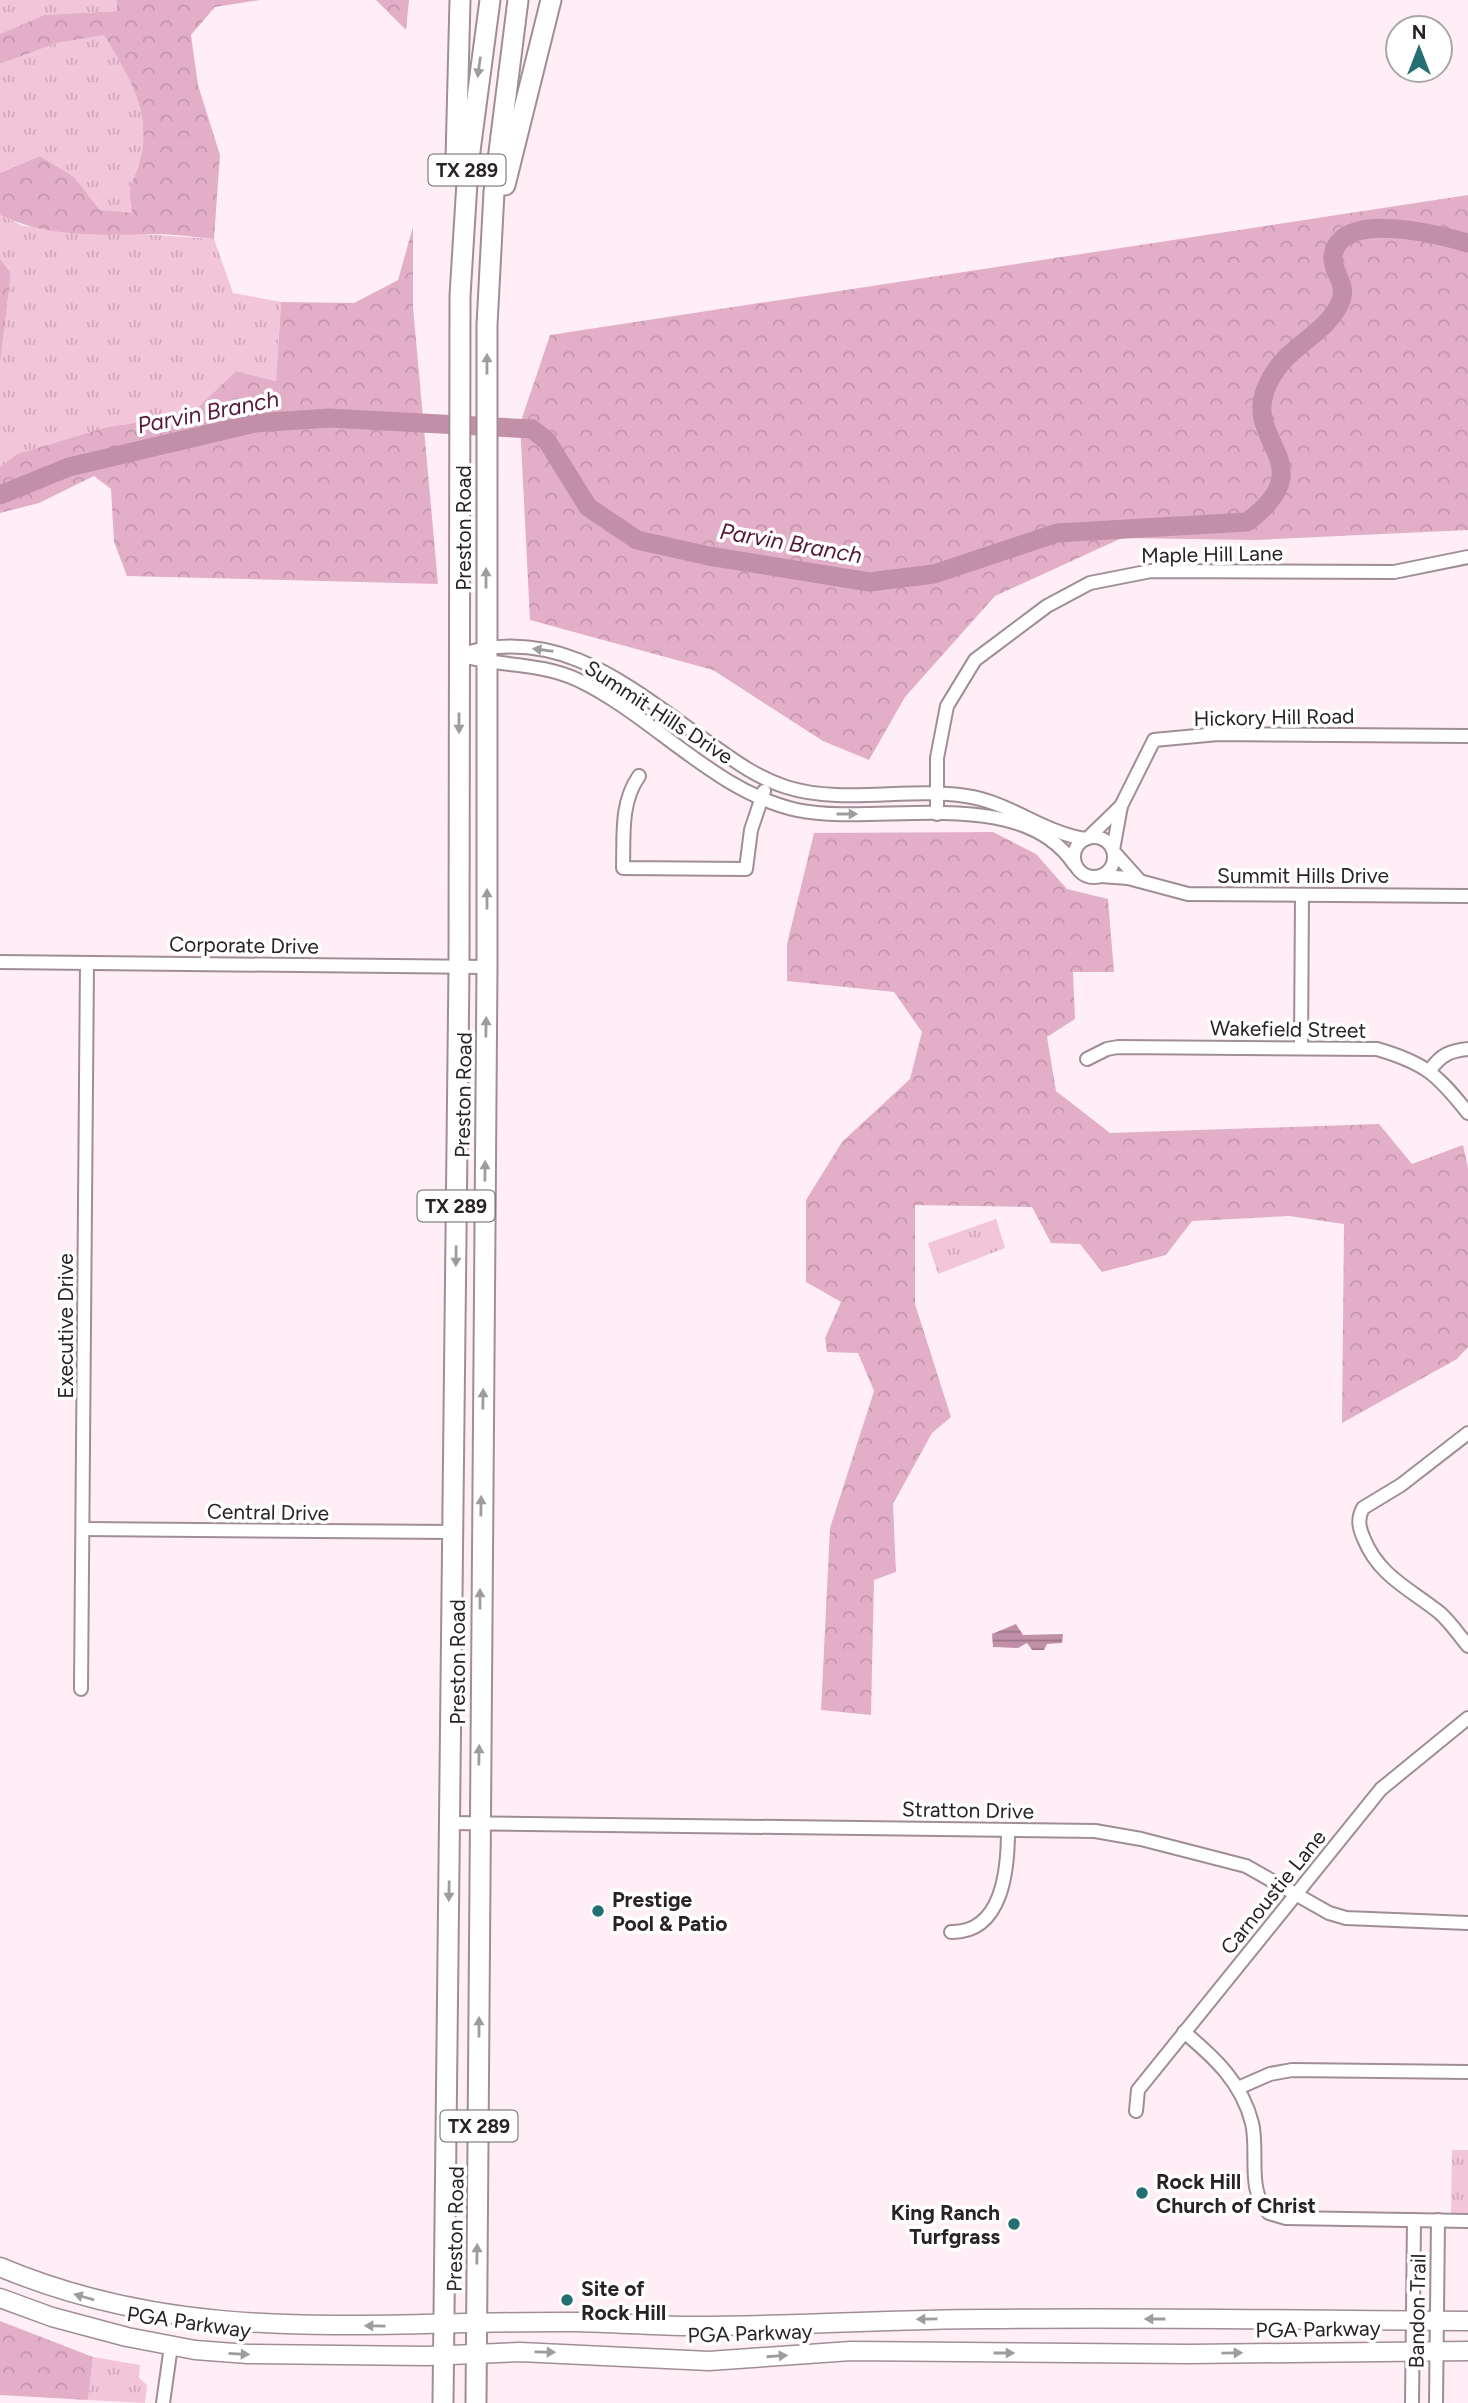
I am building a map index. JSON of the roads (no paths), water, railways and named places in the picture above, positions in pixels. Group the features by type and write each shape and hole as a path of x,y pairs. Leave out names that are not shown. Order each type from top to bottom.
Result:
{"main road":[{"path":"459,341 450,258 457,147 460,0"},
{"name":"Preston Road","path":"443,2403 459,967 459,341 468,166 489,0"},
{"name":"Preston Road","path":"476,2403 478,1823 487,967 487,325 494,192 518,0"},
{"path":"487,325 503,195 551,0"},
{"path":"455,1337 483,1337"},
{"path":"453,1532 466,1534 481,1550"},
{"name":"PGA Parkway","path":"0,2267 96,2301 174,2317 274,2325 477,2323 685,2326 963,2319 1468,2321"},
{"name":"PGA Parkway","path":"0,2298 89,2328 171,2346 248,2354 443,2356 570,2353 709,2361 851,2351 1189,2354 1468,2351"},
{"path":"171,2346 174,2317"}],"street":[{"name":"Maple Hill Lane","path":"937,814 937,758 947,706 975,660 1046,606 1090,583 1151,571 1394,572 1468,557"},
{"name":"Summit Hills Drive","path":"459,655 551,650 590,664 744,768 769,781 793,789 823,794 937,794 981,799 1056,833 1087,838"},
{"name":"Summit Hills Drive","path":"485,655 576,679 604,694 739,787 786,806 833,814 982,816 1023,825 1059,844 1074,864"},
{"name":"Hickory Hill Road","path":"1113,851 1121,806 1154,740 1218,734 1468,736"},
{"path":"639,776 628,791 625,808 623,868 746,869 751,830 769,781"},
{"name":"Hickory Hill Road","path":"1087,838 1121,806"},
{"path":"1113,851 1112,866 1101,876 1084,875 1074,864 1075,850 1087,838 1103,839 1140,881"},
{"name":"Summit Hills Drive","path":"1101,876 1140,881 1188,894 1468,896"},
{"path":"1301,1047 1302,895"},
{"name":"Corporate Drive","path":"0,962 487,967"},
{"name":"Executive Drive","path":"81,1689 87,963"},
{"name":"Wakefield Street","path":"1087,1059 1107,1048 1118,1047 1377,1049 1407,1057 1430,1070 1468,1113"},
{"path":"1430,1070 1440,1056 1468,1049"},
{"path":"1468,1433 1408,1480 1363,1508 1359,1526 1378,1566 1391,1580 1442,1615 1468,1646"},
{"name":"Central Drive","path":"83,1529 453,1532"},
{"name":"Carnoustie Lane","path":"1136,2111 1138,2090 1384,1786 1468,1718"},
{"name":"Stratton Drive","path":"450,1823 1095,1831 1126,1835 1246,1866 1329,1913 1363,1921 1468,1923"},
{"path":"951,1932 964,1932 981,1924 992,1909 1006,1873 1009,1830"},
{"path":"1184,2032 1214,2058 1238,2088 1252,2122 1256,2147 1257,2193 1265,2209 1286,2218 1468,2221"},
{"path":"1238,2088 1270,2074 1292,2070 1468,2072"},
{"name":"Bandon Trail","path":"1412,2403 1414,2220"},
{"name":"Bandon Trail","path":"1436,2403 1438,2220"},
{"path":"163,2403 171,2346"}],"waterway":[{"name":"Parvin Branch","path":"0,495 69,467 255,423 329,418 532,429 547,441 588,507 637,540 709,556 869,582 934,574 1057,533 1247,522 1269,502 1279,485 1281,470 1265,426 1262,409 1265,391 1281,363 1323,326 1340,303 1343,290 1333,263 1339,242 1352,233 1392,229 1468,243"}],"place":[{"name":"Prestige Pool & Patio","path":"598,1911"},
{"name":"Rock Hill Church of Christ","path":"1142,2193"},
{"name":"King Ranch Turfgrass","path":"1014,2224"},
{"name":"Site of Rock Hill","path":"567,2300"}]}
